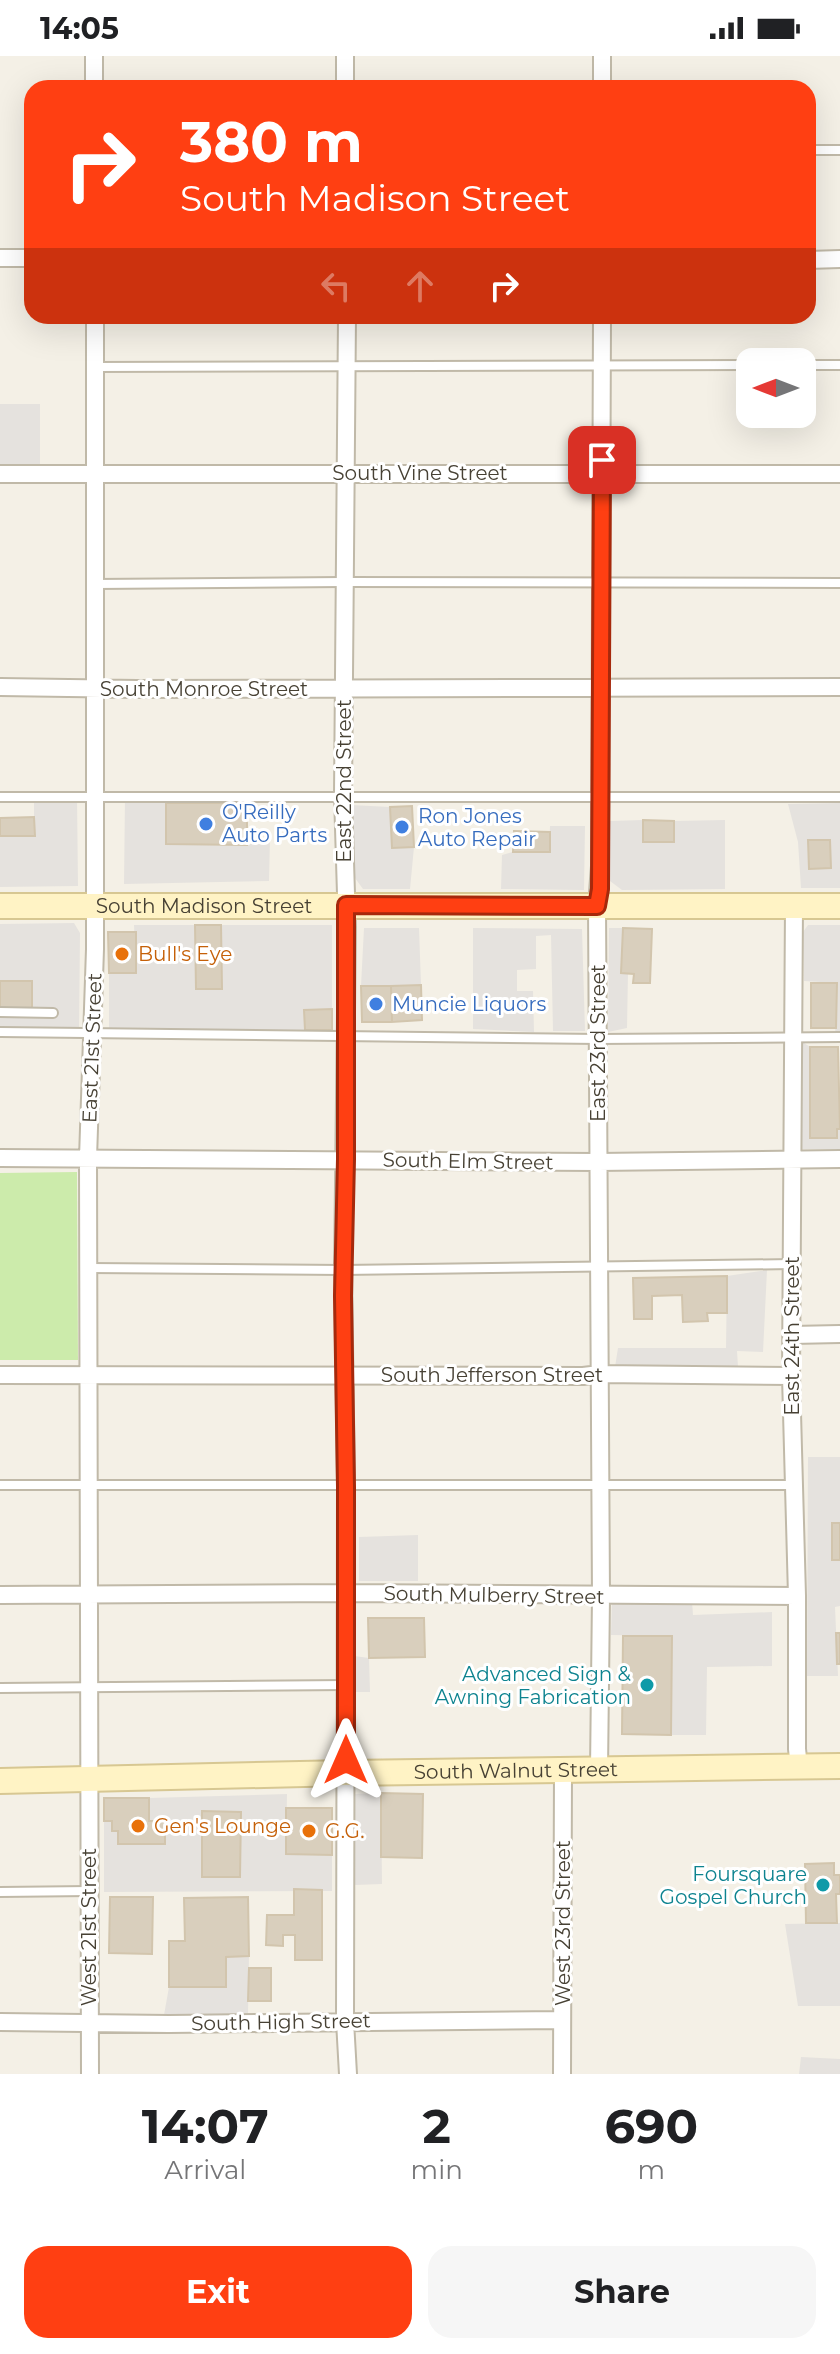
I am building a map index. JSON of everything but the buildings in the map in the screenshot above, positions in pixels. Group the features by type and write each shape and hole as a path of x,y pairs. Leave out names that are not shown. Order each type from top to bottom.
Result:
{"main road":[{"name":"South Madison Street","path":"0,906 840,906"},
{"name":"South Walnut Street","path":"0,1781 840,1766"}],"street":[{"path":"94,56 94,80"},
{"path":"345,56 345,80"},
{"path":"602,56 602,80"},
{"path":"0,258 24,258"},
{"path":"816,260 840,259"},
{"name":"East 21st Street","path":"88,1780 88,1158 95,906 95,324"},
{"name":"East 22nd Street","path":"347,324 343,582 346,905 343,1376 346,1487 345,2021 348,2074"},
{"name":"East 23rd Street","path":"599,1770 601,1486 597,906 600,889 602,324"},
{"name":"South Vine Street","path":"0,474 840,474"},
{"name":"South Monroe Street","path":"0,687 840,687"},
{"name":"East 24th Street","path":"794,905 791,1376 799,1767"},
{"name":"South Elm Street","path":"0,1158 598,1162 840,1159"},
{"path":"792,1335 840,1334"},
{"name":"South Jefferson Street","path":"0,1375 791,1376"},
{"name":"South Mulberry Street","path":"0,1595 345,1593 797,1596"},
{"name":"West 23rd Street","path":"562,2074 563,1771"},
{"name":"West 21st Street","path":"88,1780 90,2074"},
{"name":"South High Street","path":"0,2022 562,2020"}],"lane":[{"path":"816,150 840,150"},
{"path":"95,367 736,365"},
{"path":"816,365 840,365"},
{"path":"95,584 840,583"},
{"path":"0,797 840,797"},
{"path":"0,1012 53,1013"},
{"path":"0,1032 599,1039 840,1037"},
{"path":"90,1268 343,1270 792,1264"},
{"path":"0,1485 794,1485"},
{"path":"0,1688 346,1685"},
{"path":"0,1892 89,1891"}],"green space":[{"path":"77,1172 78,1360 0,1360 0,1173"}],"shaded area":[{"path":"0,404 40,404 40,474 0,474"},
{"path":"34,797 77,797 78,886 0,887 0,836 34,836"},
{"path":"125,797 165,797 166,844 247,845 270,838 269,881 124,884"},
{"path":"840,803 840,888 801,888 798,842 788,804","holes":["830,840 831,868 810,869 808,841"]},
{"path":"351,805 390,807 392,848 414,847 410,889 363,889 355,878"},
{"path":"643,820 644,842 673,842 674,821 725,820 725,889 622,890 610,881 609,821"},
{"path":"550,826 585,826 584,890 501,889 502,855 549,852"},
{"path":"74,923 80,933 79,1033 0,1032 0,924"},
{"path":"134,925 195,925 197,989 222,989 221,925 332,925 332,1009 305,1010 304,1035 109,1033 109,973 136,973"},
{"path":"808,925 840,925 840,1037 835,1037 837,983 804,981 803,932"},
{"path":"364,928 419,928 421,985 361,986"},
{"path":"473,928 582,929 585,1031 553,1031 551,935 536,936 536,969 517,970 517,991 533,991 534,1032 473,1029"},
{"path":"609,928 623,928 621,973 628,973 627,1028 608,1032"},
{"path":"801,1041 810,1047 810,1138 837,1138 837,1129 840,1129 840,1149 800,1149"},
{"path":"767,1270 763,1352 737,1351 738,1367 615,1367 618,1348 726,1348 727,1276"},
{"path":"808,1457 840,1457 840,1523 832,1523 840,1560 840,1606 835,1607 838,1676 807,1676"},
{"path":"418,1535 418,1581 359,1581 359,1537"},
{"path":"612,1600 692,1601 693,1615 772,1612 772,1666 707,1667 706,1735 671,1735 672,1636 611,1635"},
{"path":"354,1656 369,1658 370,1692 355,1692"},
{"path":"381,1793 382,1884 355,1885 354,1794"},
{"path":"287,1794 286,1854 332,1855 332,1891 104,1892 104,1821 112,1821 112,1831 118,1831 119,1844 164,1844 165,1821 149,1821 149,1798"},
{"path":"840,1923 840,2006 798,2006 785,1924"},
{"path":"249,1956 248,2014 164,2015 169,1987 226,1987 226,1957"},
{"path":"801,2057 840,2059 840,2074 799,2074"}],"place":[{"name":"O'Reilly Auto Parts","path":"206,824"},
{"name":"Ron Jones Auto Repair","path":"402,827"},
{"name":"Bull's Eye","path":"122,954"},
{"name":"Muncie Liquors","path":"376,1004"},
{"name":"Advanced Sign & Awning Fabrication","path":"647,1685"},
{"name":"Gen's Lounge","path":"138,1826"},
{"name":"G.G.","path":"309,1831"},
{"name":"Foursquare Gospel Church","path":"823,1885"}],"route":[{"path":"346,1760 343,1376 346,905 597,906 600,889 602,460"}]}
